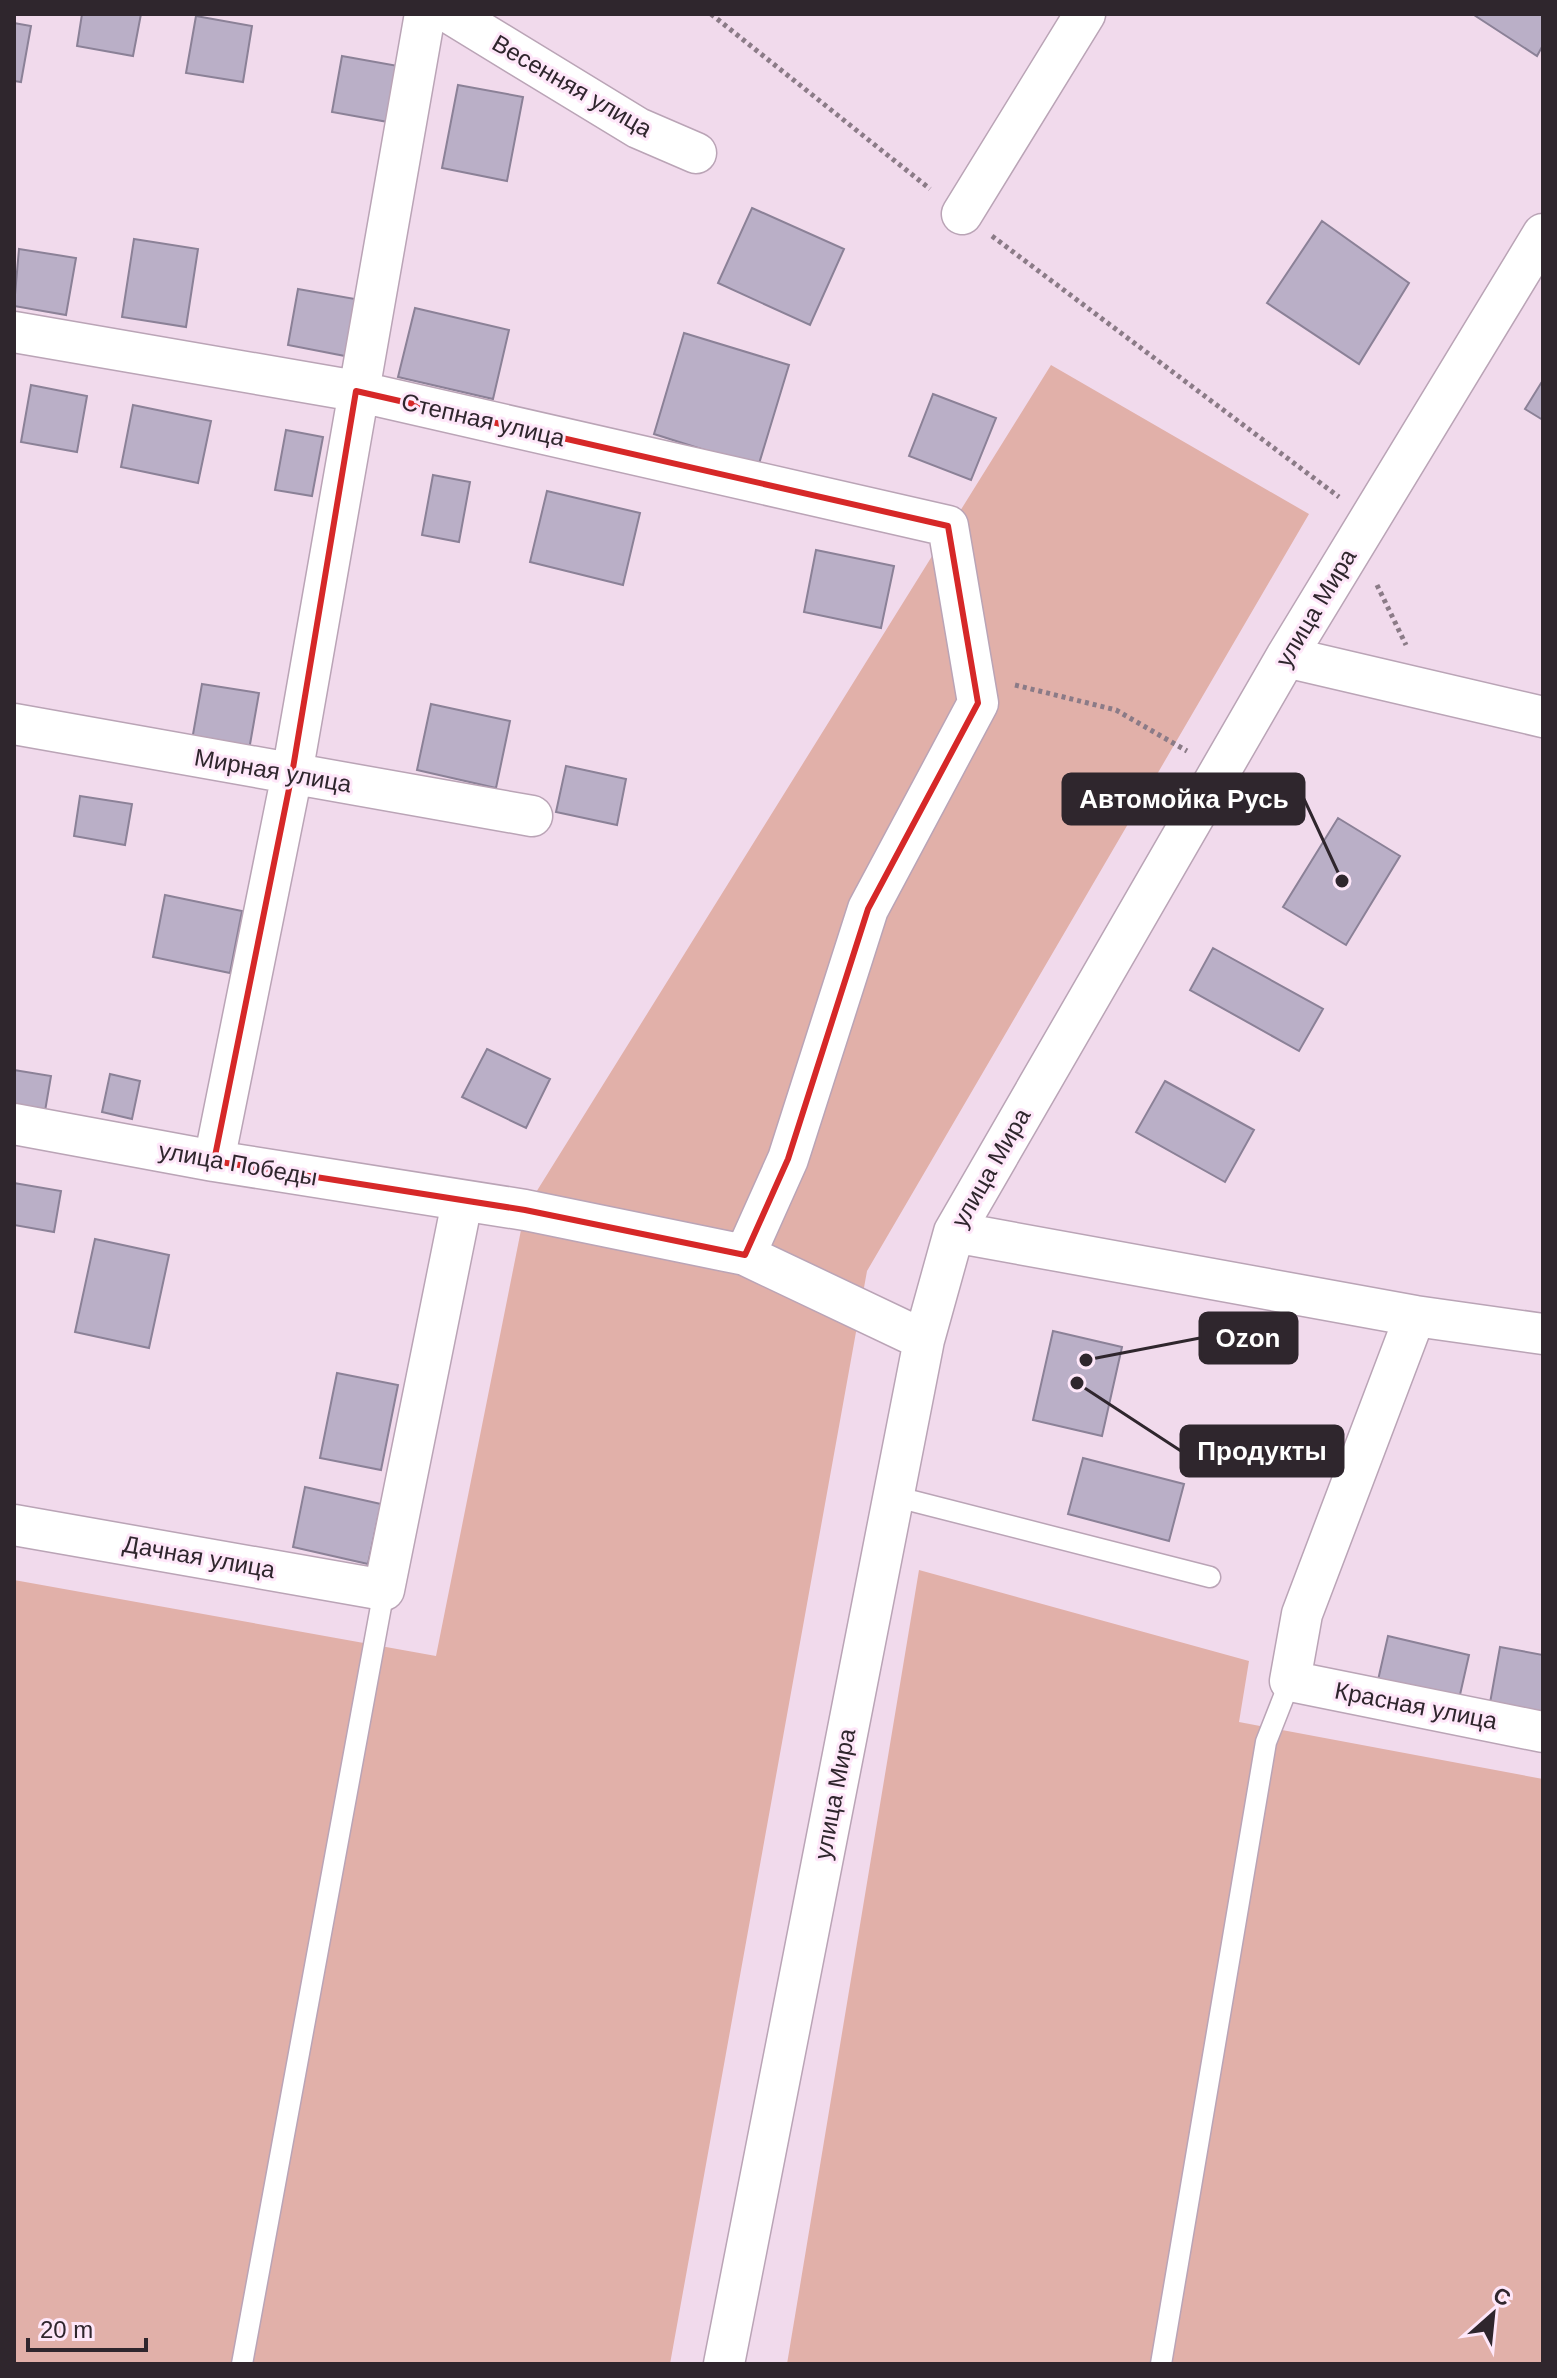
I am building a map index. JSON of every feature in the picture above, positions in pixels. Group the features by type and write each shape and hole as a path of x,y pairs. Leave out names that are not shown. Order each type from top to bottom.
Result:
{"street":[{"path":"214,1161 292,774 356,391 425,14"},
{"name":"Весенняя улица","path":"451,14 638,128 696,153"},
{"path":"962,214 1085,14"},
{"name":"улица Мира","path":"724,2364 924,1340 954,1232 1286,657 1543,234"},
{"name":"Степная улица","path":"14,332 356,391 948,526 971,675"},
{"path":"1286,657 1543,717"},
{"path":"745,1255 788,1159 868,909 978,703 971,675"},
{"name":"Мирная улица","path":"14,724 532,816"},
{"name":"улица Победы","path":"14,1124 214,1161 525,1210 745,1255 924,1340"},
{"path":"384,1590 462,1202"},
{"path":"954,1232 1415,1316 1543,1334"},
{"path":"1290,1681 1302,1614 1415,1316"},
{"name":"Дачная улица","path":"14,1525 384,1590"},
{"name":"Красная улица","path":"1290,1681 1543,1732"}],"lane":[{"path":"893,1496 1210,1577"},
{"path":"242,2364 384,1590"},
{"path":"1161,2364 1266,1742 1290,1681"}],"path":[{"path":"711,14 1362,530 1427,690"},
{"path":"971,675 1116,710 1191,753"}],"highlighted area":[{"path":"356,391 948,526 978,703 868,909 788,1159 745,1255 525,1210 214,1161 292,774"}],"shaded area":[{"path":"1051,365 1309,514 867,1271 670,2364 14,2364 14,1580 436,1656 525,1210"},
{"path":"919,1570 1249,1661 1239,1722 1543,1779 1543,2364 787,2364"}],"building":[{"path":"82,14 141,14 133,56 77,46"},
{"path":"1543,14 1543,45 1537,56 1474,15"},
{"path":"196,16 252,26 243,82 186,73"},
{"path":"14,23 31,26 21,82 14,81"},
{"path":"342,56 398,66 388,122 332,112"},
{"path":"458,85 523,97 507,181 442,168"},
{"path":"752,208 844,249 810,325 718,283"},
{"path":"1322,221 1409,283 1359,364 1267,303"},
{"path":"134,239 198,249 186,327 122,317"},
{"path":"19,249 76,258 66,315 14,306"},
{"path":"298,289 355,299 345,356 288,345"},
{"path":"415,308 509,330 493,399 398,377"},
{"path":"684,333 789,365 758,467 654,434"},
{"path":"1543,380 1543,420 1525,409"},
{"path":"31,385 87,396 77,452 21,442"},
{"path":"933,394 996,418 971,480 909,456"},
{"path":"133,405 211,421 198,483 121,467"},
{"path":"286,430 323,437 312,496 275,490"},
{"path":"433,475 470,482 459,542 422,535"},
{"path":"547,491 640,513 623,585 530,562"},
{"path":"816,550 894,566 881,628 804,612"},
{"path":"202,684 259,693 249,750 192,740"},
{"path":"431,704 510,721 496,788 417,770"},
{"path":"566,766 626,779 617,825 556,812"},
{"path":"80,796 132,804 125,845 74,836"},
{"path":"1338,818 1400,856 1346,945 1283,907"},
{"path":"165,895 242,911 230,973 153,957"},
{"path":"1213,948 1323,1009 1299,1051 1190,990"},
{"path":"487,1049 550,1079 526,1128 462,1097"},
{"path":"14,1070 51,1076 44,1117 14,1111"},
{"path":"110,1074 140,1081 132,1119 102,1112"},
{"path":"1165,1081 1254,1130 1225,1182 1136,1132"},
{"path":"14,1183 61,1191 54,1232 14,1225"},
{"path":"95,1239 169,1255 149,1348 75,1332"},
{"path":"1053,1331 1122,1347 1102,1436 1033,1420"},
{"path":"337,1373 398,1385 381,1470 320,1458"},
{"path":"1083,1458 1184,1484 1169,1541 1068,1514"},
{"path":"305,1487 381,1504 368,1564 293,1547"},
{"path":"1388,1636 1469,1655 1457,1708 1376,1689"},
{"path":"1500,1647 1543,1655 1543,1713 1490,1703"}],"place":[{"name":"Автомойка Русь","path":"1342,881"},
{"name":"Ozon","path":"1086,1360"},
{"name":"Продукты","path":"1077,1383"}]}
